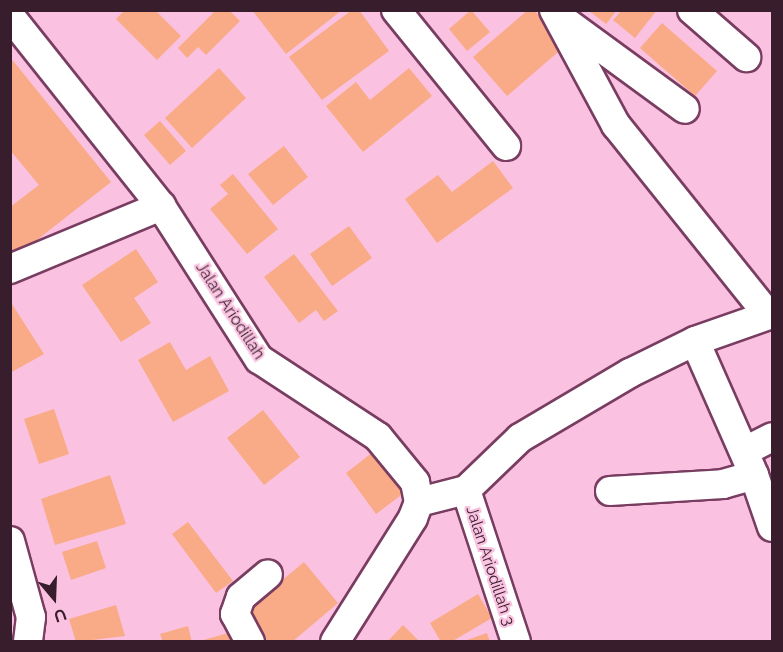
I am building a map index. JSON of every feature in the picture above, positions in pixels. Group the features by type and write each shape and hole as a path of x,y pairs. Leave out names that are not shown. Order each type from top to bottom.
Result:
{"street":[{"path":"396,10 506,146"},
{"path":"692,10 746,57"},
{"path":"557,14 685,109"},
{"path":"335,642 419,502 466,490 491,462 561,411 695,341 770,314 616,125 557,14"},
{"name":"Jalan Ariodillah","path":"10,16 161,206 259,359 392,448 415,482 419,502"},
{"path":"10,269 161,206"},
{"path":"695,341 749,463 772,527"},
{"path":"610,490 723,484 749,463 772,437"},
{"name":"Jalan Ariodillah 3","path":"466,490 516,642"},
{"path":"10,541 31,617 28,642"},
{"path":"250,642 235,614 241,597 268,574"}],"building":[{"path":"125,10 155,10 181,36 157,60 116,19"},
{"path":"216,10 229,10 240,21 206,55 198,47 187,58 178,48"},
{"path":"252,10 342,10 286,54"},
{"path":"352,10 359,10 389,51 322,100 289,57"},
{"path":"471,10 490,32 467,51 449,29"},
{"path":"528,10 534,10 565,46 507,96 473,57"},
{"path":"588,10 617,10 606,24"},
{"path":"622,10 657,10 635,38 613,20"},
{"path":"662,23 717,71 695,96 640,48"},
{"path":"10,57 111,182 10,261 10,207 39,185 10,150"},
{"path":"219,68 246,98 192,148 165,118"},
{"path":"409,68 432,96 363,152 326,106 356,82 370,100"},
{"path":"160,121 186,151 170,165 144,135"},
{"path":"284,146 308,177 273,205 248,174"},
{"path":"493,161 513,188 437,243 405,199 438,175 452,192"},
{"path":"233,174 278,229 247,254 210,209 228,194 220,185"},
{"path":"349,226 372,258 332,286 310,254"},
{"path":"136,249 158,282 134,298 151,323 121,342 82,285"},
{"path":"294,254 338,311 324,321 316,310 299,323 264,277"},
{"path":"10,301 44,354 10,373"},
{"path":"170,342 186,370 210,356 229,391 173,422 138,360"},
{"path":"54,409 69,454 39,464 24,419"},
{"path":"263,410 300,457 264,485 227,438"},
{"path":"373,452 404,493 376,514 346,473"},
{"path":"110,475 126,524 55,545 41,499"},
{"path":"188,522 233,581 216,593 172,534"},
{"path":"97,541 106,568 71,580 62,552"},
{"path":"304,562 338,603 292,642 267,642 243,613"},
{"path":"478,594 492,618 451,642 441,642 430,623"},
{"path":"116,605 125,636 76,642 69,619"},
{"path":"403,625 420,642 387,642"},
{"path":"188,626 192,642 163,642 160,634"},
{"path":"235,631 238,642 200,642 200,641"},
{"path":"487,633 490,642 464,642 464,641"}]}
